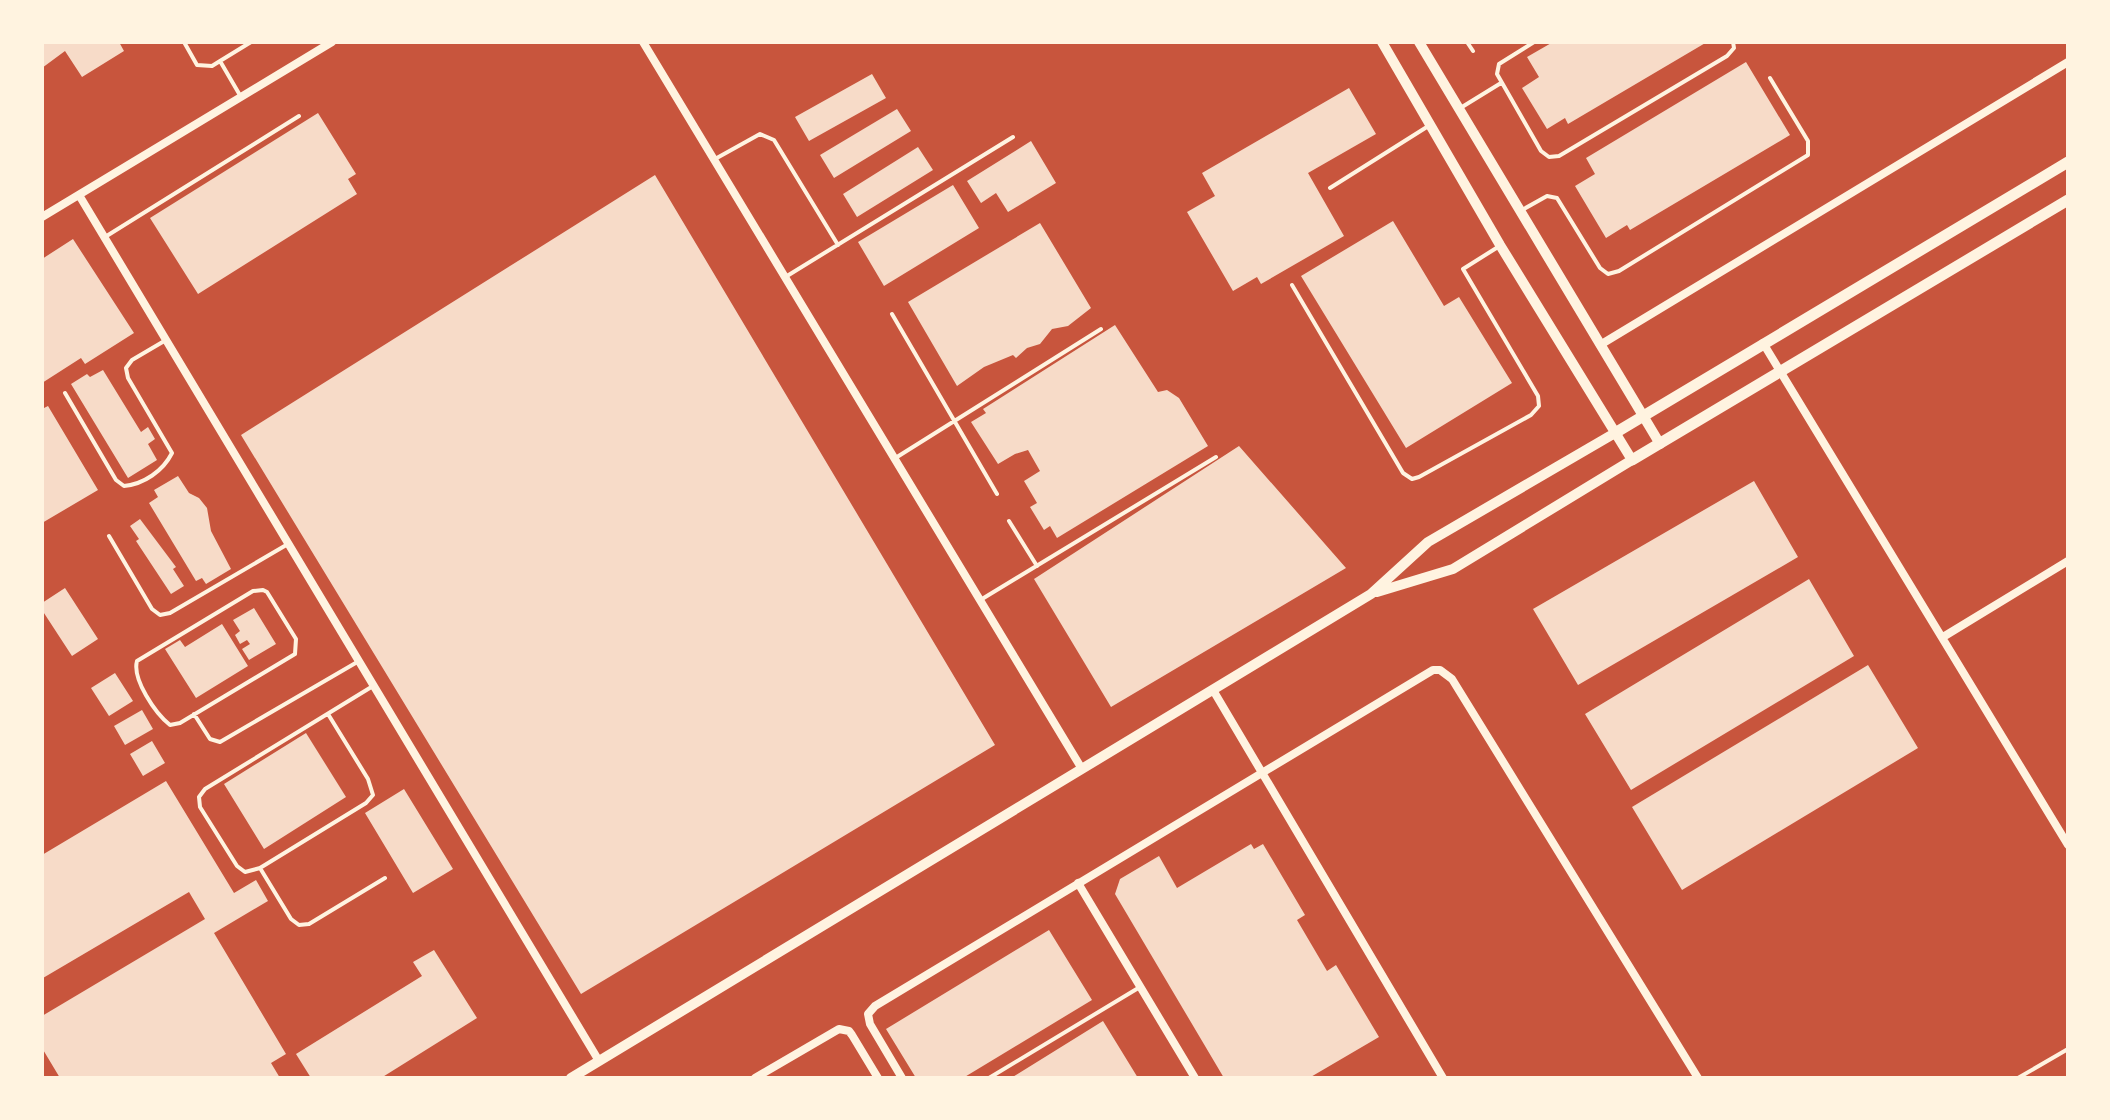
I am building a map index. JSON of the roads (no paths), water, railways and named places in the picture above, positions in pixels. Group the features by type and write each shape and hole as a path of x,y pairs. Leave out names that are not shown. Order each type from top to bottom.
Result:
{"main road":[{"path":"1615,433 2068,162"},
{"path":"1632,460 2068,200"}],"street":[{"path":"42,217 332,42"},
{"path":"643,42 1082,769"},
{"path":"1371,594 1453,569 1632,460 1500,245 1382,42"},
{"path":"1419,42 1660,444"},
{"path":"1600,345 2068,62"},
{"path":"79,195 599,1061"},
{"path":"1763,343 2067,841"},
{"path":"573,1078 1371,594 1428,542 1615,433"},
{"path":"1943,637 2068,561"},
{"path":"902,1078 870,1024 868,1014 871,1010 1427,672 1440,670 1447,674 1698,1078"},
{"path":"1213,690 1443,1078"},
{"path":"1078,883 1195,1078"},
{"path":"755,1078 839,1029 849,1031 878,1078"}],"lane":[{"path":"184,42 197,65 212,66 251,42"},
{"path":"1467,42 1473,51"},
{"path":"1534,42 1499,64 1497,74 1541,151 1549,157 1559,156 1727,56 1734,48 1733,42"},
{"path":"220,61 241,97"},
{"path":"1520,211 1547,196 1557,198 1600,268 1608,274 1619,271 1808,155 1808,141 1770,78"},
{"path":"1459,108 1501,83"},
{"path":"105,237 299,116"},
{"path":"1330,188 1431,124"},
{"path":"714,160 760,134 774,140 838,245"},
{"path":"785,278 1013,137"},
{"path":"1292,285 1403,473 1412,479 1531,415 1539,406 1538,396 1463,269 1500,245"},
{"path":"892,314 997,494"},
{"path":"895,459 1101,329"},
{"path":"65,393 116,480 124,486 135,485 165,466 172,453 128,378 126,368 132,360 166,340"},
{"path":"980,601 1216,457"},
{"path":"1009,521 1037,566"},
{"path":"109,536 152,609 160,615 170,613 288,544"},
{"path":"253,591 267,592 296,639 295,654 194,714 170,725 162,718 136,675 137,661 253,591"},
{"path":"194,714 210,739 220,742 359,661"},
{"path":"328,714 368,779 373,795 366,803 260,868 245,872 237,866 200,807 199,797 205,789 373,686"},
{"path":"260,868 291,919 299,925 309,924 385,878"},
{"path":"989,1078 1140,987"},
{"path":"2018,1078 2068,1049"}]}
